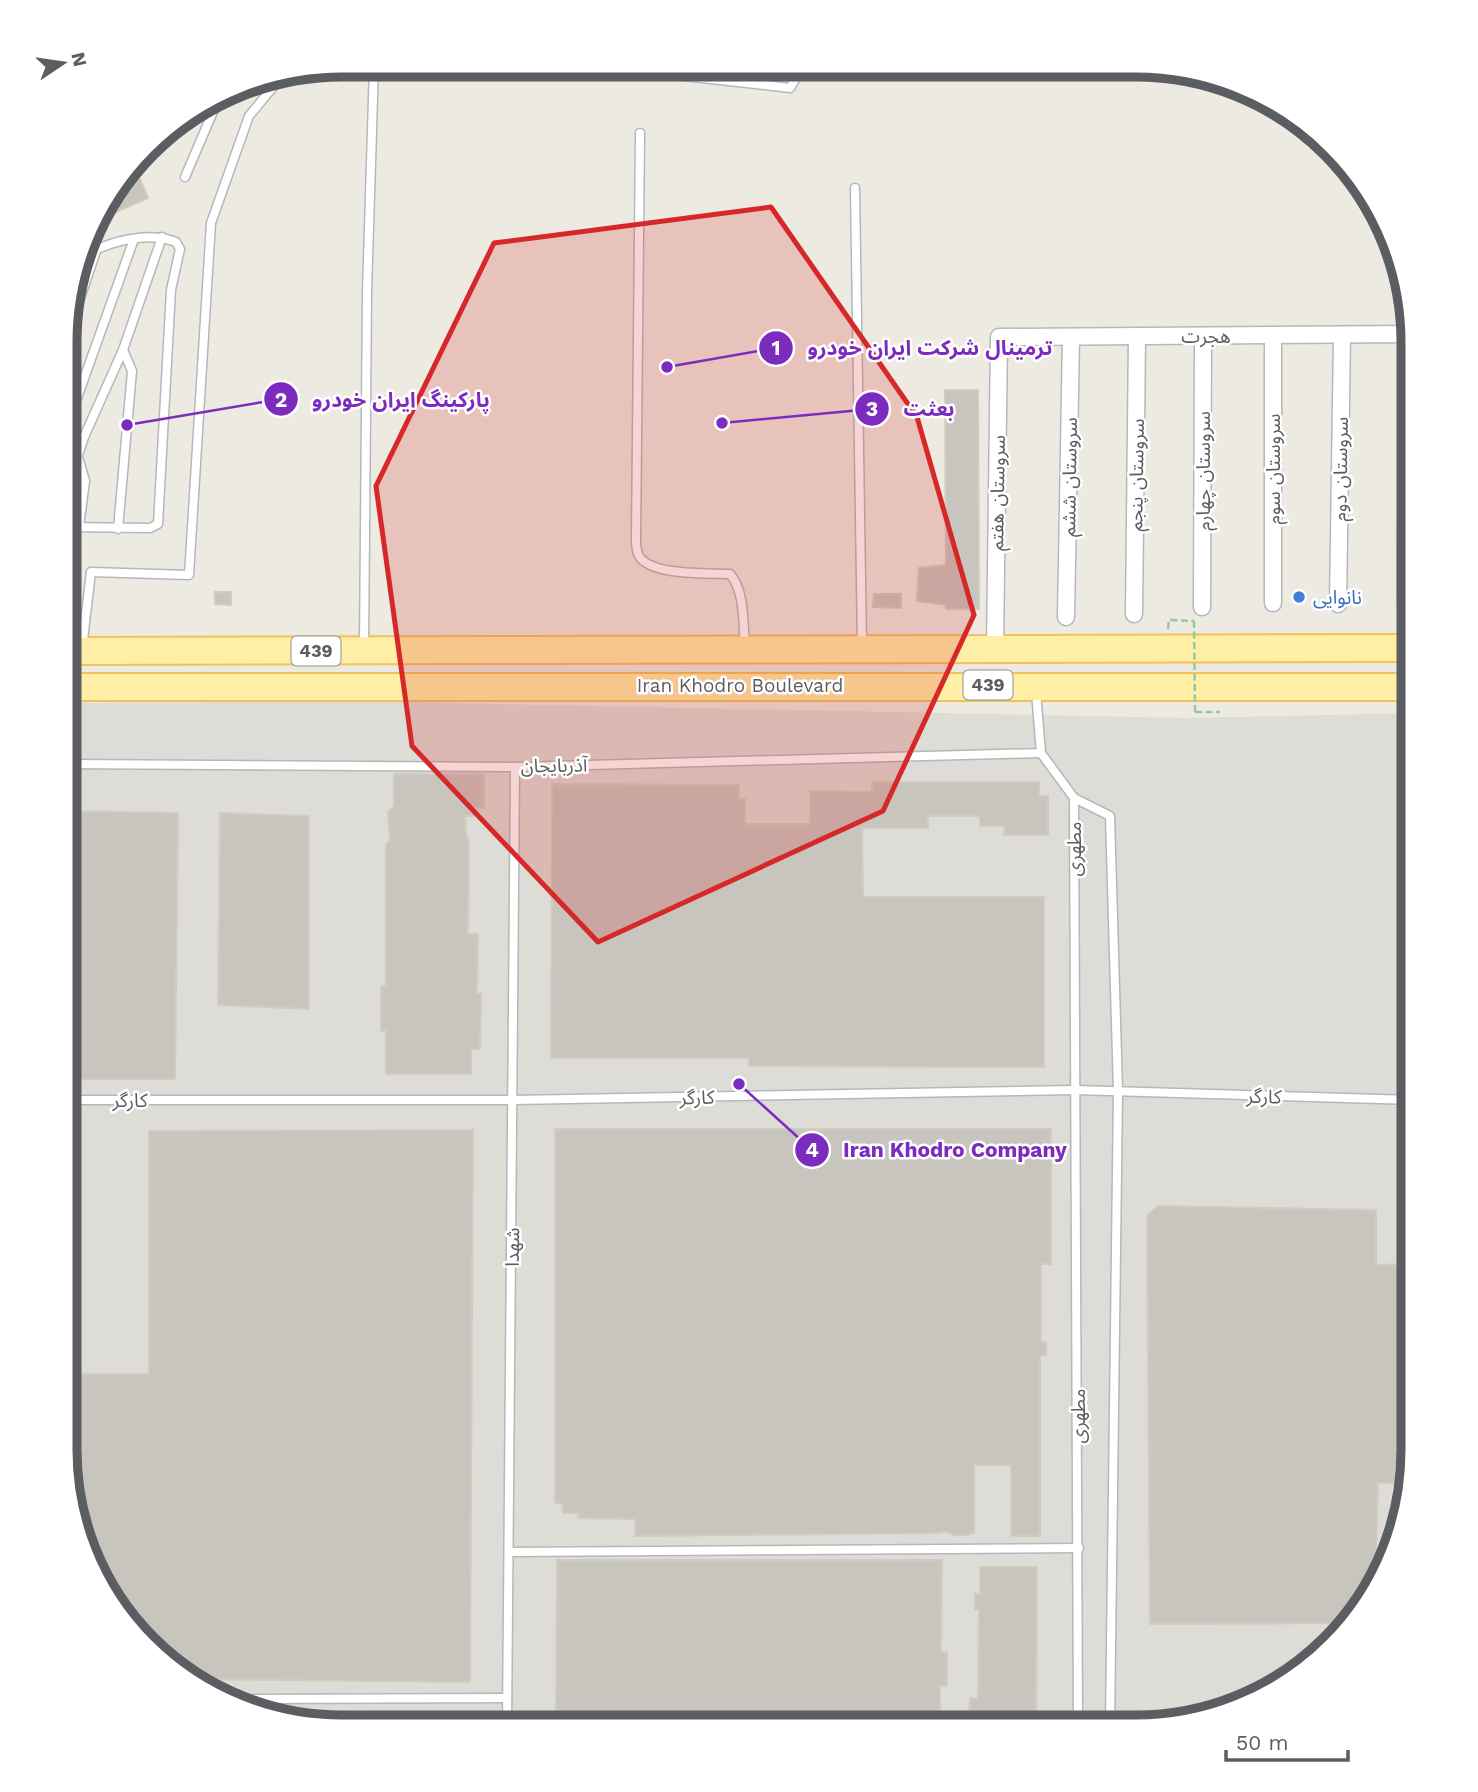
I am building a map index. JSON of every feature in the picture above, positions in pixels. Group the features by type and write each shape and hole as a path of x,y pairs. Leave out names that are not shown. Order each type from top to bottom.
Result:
{"main road":[{"name":"Iran Khodro Boulevard","path":"77,651 1401,649"},
{"path":"514,686 515,650"},
{"path":"564,686 565,650"},
{"name":"Iran Khodro Boulevard","path":"77,687 1401,687"}],"street":[{"name":"هجرت","path":"999,337 1401,334"},
{"name":"سروستان سوم","path":"1273,335 1273,603"},
{"name":"سروستان دوم","path":"1338,604 1342,335"},
{"name":"سروستان پنجم","path":"1134,614 1137,336"},
{"name":"سروستان چهارم","path":"1198,614 1203,336"},
{"name":"سروستان هفتم","path":"995,649 999,337"},
{"name":"سروستان ششم","path":"1066,617 1072,337"}],"lane":[{"path":"364,650 367,292 374,77"},
{"path":"693,77 790,88 796,77"},
{"path":"77,637 91,572 189,575 211,223 249,116 274,86"},
{"path":"185,177 214,110"},
{"path":"640,133 635,540 638,555 648,565 667,570 730,574 736,581 741,603 745,650"},
{"path":"855,187 862,649"},
{"path":"77,460 123,350 162,237"},
{"path":"78,457 85,481 79,527 150,528 158,524 171,290 180,249 176,242 162,237 134,239 94,250"},
{"path":"77,398 134,239"},
{"path":"81,295 97,248"},
{"path":"117,529 132,371 123,350"},
{"path":"1036,685 1041,753 1074,798"},
{"name":"آذربایجان","path":"77,764 515,766 1041,753"},
{"name":"شهدا","path":"507,1715 515,766"},
{"name":"مطهری","path":"1077,1715 1079,1548 1074,798 1110,816 1118,1091 1110,1715"},
{"name":"کارگر","path":"77,1100 514,1100 1076,1090 1401,1100"},
{"path":"509,1552 1079,1548"},
{"path":"251,1699 508,1698"}],"path":[{"path":"1169,620 1198,614 1195,712 1220,712"}],"highlighted area":[{"path":"771,207 917,417 974,615 883,811 598,942 412,746 376,486 494,243"}],"shaded area":[{"path":"352,701 1188,718 1401,713 1401,1450 1399,1485 1392,1519 1381,1552 1366,1583 1335,1625 1311,1649 1269,1680 1221,1701 1171,1713 342,1715 307,1713 273,1706 240,1695 209,1680 167,1649 143,1625 112,1583 91,1535 79,1485 77,703"}],"building":[{"path":"138,174 148,198 109,215"},
{"path":"945,390 978,390 979,609 946,609 946,605 917,601 919,568 946,565"},
{"path":"215,592 231,592 231,605 215,604"},
{"path":"874,594 901,594 901,608 873,607"},
{"path":"394,774 484,774 484,808 476,808 477,816 465,816 466,836 469,840 468,934 478,934 477,994 481,994 480,1049 471,1049 471,1074 386,1074 386,1030 381,1031 381,986 386,986 386,844 390,840 388,812 394,806"},
{"path":"872,782 1039,782 1039,796 1048,796 1048,835 1004,835 1004,826 980,826 980,816 928,816 928,828 862,828 863,897 1044,897 1044,1067 749,1066 749,1058 551,1058 552,784 739,785 739,799 745,799 745,824 810,824 810,791 872,792"},
{"path":"77,811 178,813 175,1079 77,1079"},
{"path":"220,813 309,816 309,1009 218,1005"},
{"path":"555,1129 1051,1129 1051,1264 1041,1264 1041,1342 1046,1342 1046,1355 1040,1356 1040,1536 1011,1536 1011,1465 974,1465 974,1533 966,1535 954,1535 946,1531 635,1536 635,1519 578,1518 578,1513 563,1513 563,1504 555,1503"},
{"path":"473,1130 470,1682 208,1679 167,1649 143,1625 112,1583 91,1535 79,1485 77,1374 149,1374 149,1131"},
{"path":"1158,1206 1376,1210 1376,1265 1401,1264 1399,1483 1378,1483 1376,1563 1366,1583 1337,1623 1150,1624 1147,1216"},
{"path":"557,1560 942,1560 941,1652 947,1652 947,1686 940,1686 940,1714 969,1714 970,1698 978,1699 979,1610 975,1609 975,1594 980,1594 980,1567 1037,1567 1036,1715 556,1715"}],"place":[{"name":"ترمینال شرکت ایران خودرو","path":"667,367"},
{"name":"بعثت","path":"722,423"},
{"name":"پارکینگ ایران خودرو","path":"127,425"},
{"name":"نانوایی","path":"1299,597"},
{"name":"Iran Khodro Company","path":"739,1084"}]}
